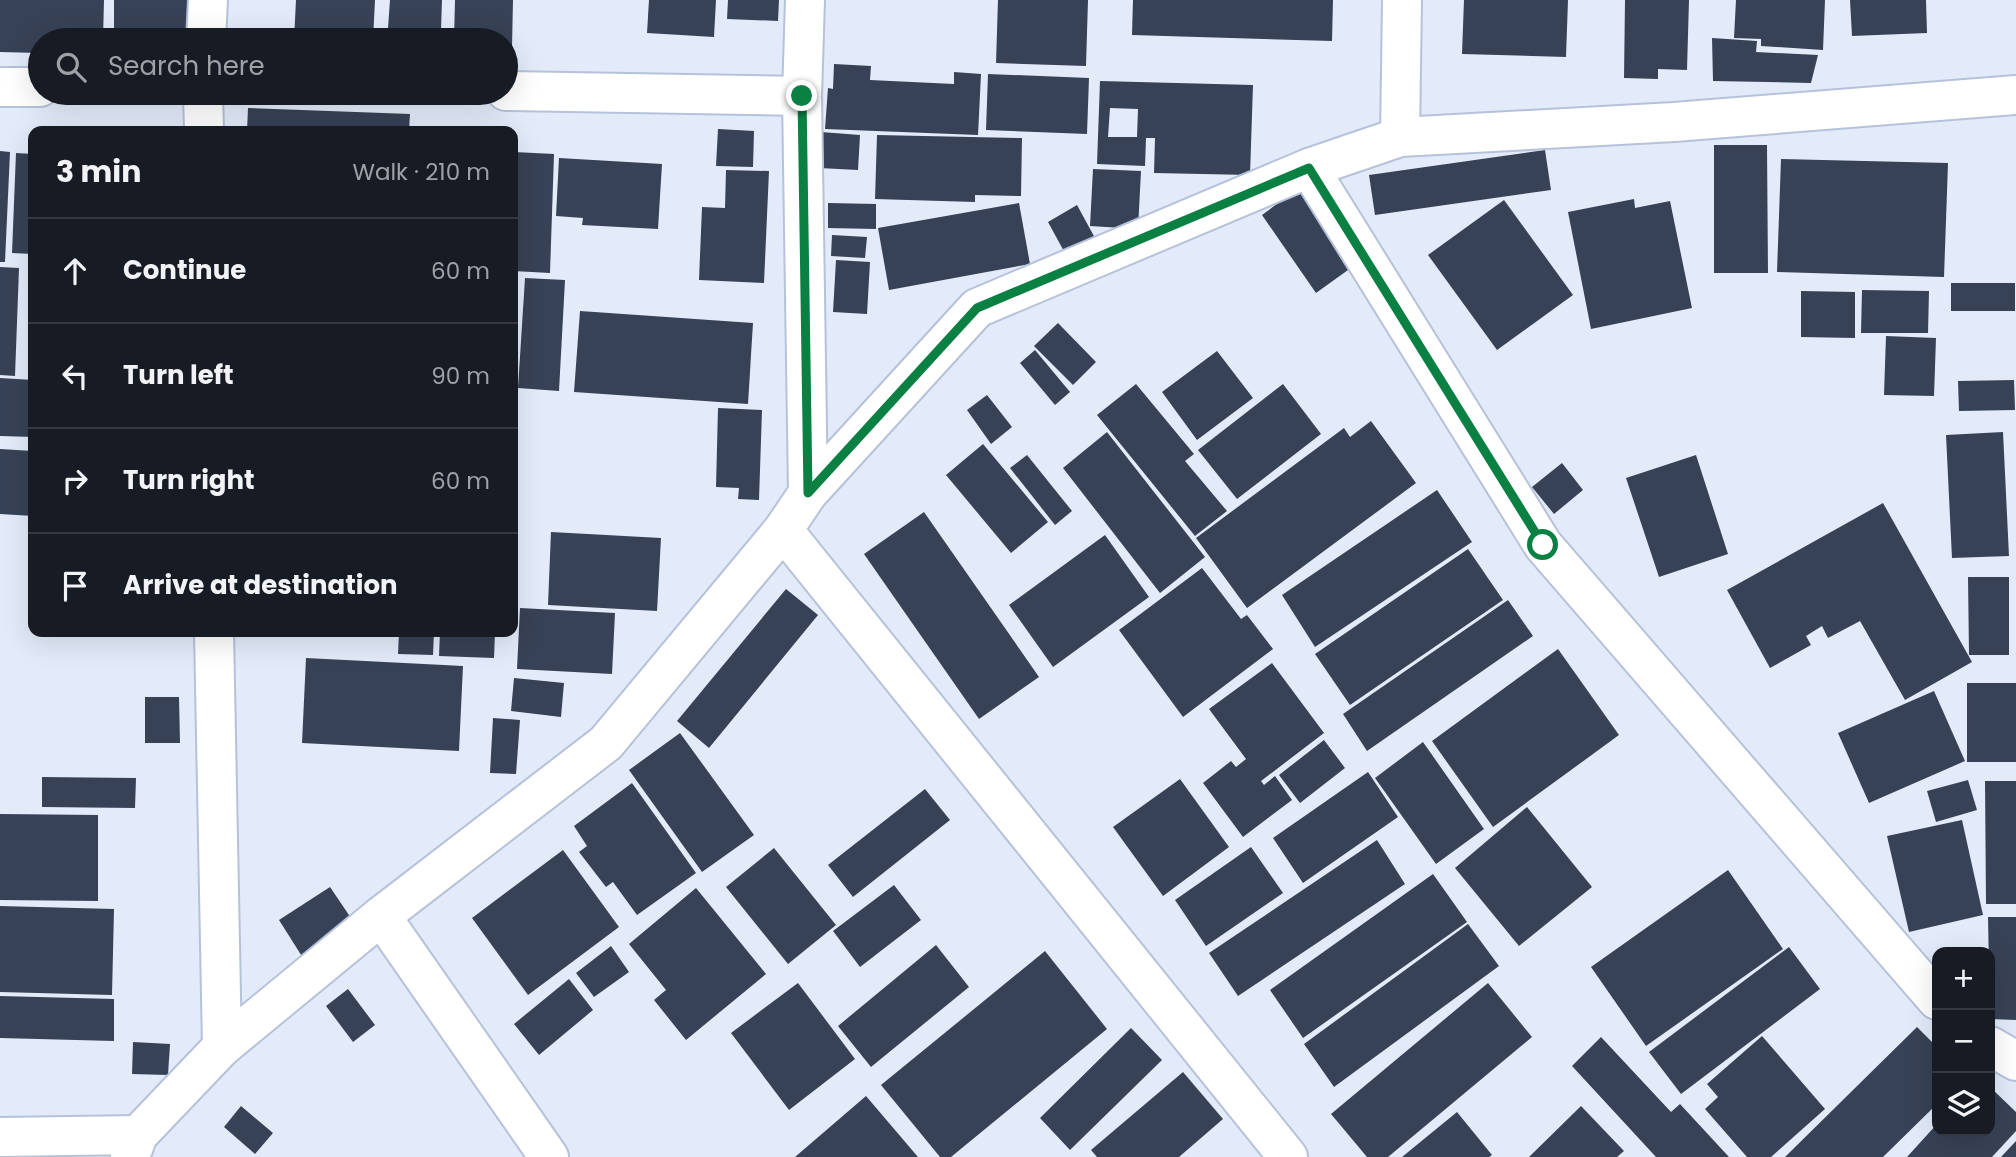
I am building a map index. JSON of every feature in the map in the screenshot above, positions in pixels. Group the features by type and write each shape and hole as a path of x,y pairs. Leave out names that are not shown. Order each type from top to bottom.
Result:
{"street":[{"path":"207,28 208,0"},
{"path":"805,0 802,96 808,493"},
{"path":"1400,137 1402,0"},
{"path":"0,88 28,87"},
{"path":"518,91 802,96"},
{"path":"0,1137 134,1146 222,1046 381,916 606,743 782,530 808,493 977,308 1309,168 1400,137 1674,122 2016,95"},
{"path":"203,105 204,126"},
{"path":"1309,168 1543,545 1932,994"},
{"path":"782,530 1288,1157"},
{"path":"214,637 222,1046"},
{"path":"381,916 549,1157"},
{"path":"1995,1049 2016,1061"}],"building":[{"path":"0,0 104,0 103,28 28,28 28,53 0,52"},
{"path":"114,0 190,0 189,28 114,28"},
{"path":"296,0 375,0 374,28 295,28"},
{"path":"390,0 442,0 441,28 388,28"},
{"path":"455,0 513,0 512,28 454,28"},
{"path":"649,0 716,0 714,37 647,33"},
{"path":"728,0 779,0 778,21 727,19"},
{"path":"998,0 1088,0 1086,66 996,63"},
{"path":"1133,0 1333,0 1332,41 1132,35"},
{"path":"1464,0 1568,0 1566,57 1462,54"},
{"path":"1625,0 1689,0 1687,70 1658,69 1658,79 1624,78"},
{"path":"1736,0 1825,0 1823,50 1761,46 1761,39 1734,38"},
{"path":"1850,0 1926,0 1927,33 1852,36"},
{"path":"1712,38 1757,41 1756,52 1818,55 1811,83 1713,81"},
{"path":"834,64 871,66 870,80 954,84 954,72 981,74 978,135 825,129 828,88 833,89"},
{"path":"988,74 1089,78 1087,134 986,130"},
{"path":"1100,81 1253,85 1250,175 1154,173 1155,138 1146,138 1145,166 1097,164","holes":["1110,108 1138,109 1137,137 1108,137"]},
{"path":"248,108 410,114 409,126 247,126"},
{"path":"718,129 754,131 753,167 716,166"},
{"path":"821,132 860,135 858,170 819,168"},
{"path":"877,135 1022,138 1021,196 975,195 975,202 875,199"},
{"path":"1714,145 1767,145 1768,273 1714,273"},
{"path":"1545,150 1551,190 1375,215 1369,175"},
{"path":"0,151 10,152 5,262 0,262"},
{"path":"518,152 554,154 550,273 518,271"},
{"path":"16,153 28,154 28,254 12,253"},
{"path":"559,158 662,164 658,229 582,225 583,218 556,216"},
{"path":"1781,159 1948,163 1944,277 1777,272"},
{"path":"1093,169 1141,171 1138,229 1090,226"},
{"path":"726,170 769,171 764,283 699,280 702,207 725,208"},
{"path":"1300,187 1355,265 1316,293 1262,215"},
{"path":"1634,199 1635,208 1670,201 1692,308 1591,329 1568,212"},
{"path":"1504,200 1573,295 1497,350 1428,255"},
{"path":"828,203 876,204 876,229 828,228"},
{"path":"1019,203 1030,264 889,290 878,228"},
{"path":"1077,205 1095,238 1066,255 1048,222"},
{"path":"832,235 867,237 865,258 831,256"},
{"path":"836,260 870,262 867,314 833,312"},
{"path":"0,267 19,268 15,376 0,375"},
{"path":"525,278 565,280 559,391 518,388"},
{"path":"1951,283 2015,283 2015,311 1951,311"},
{"path":"1862,290 1929,291 1928,333 1861,333"},
{"path":"1801,291 1855,292 1855,338 1801,337"},
{"path":"580,311 753,323 748,404 574,392"},
{"path":"1058,323 1096,362 1073,385 1034,346"},
{"path":"1886,336 1936,338 1934,396 1884,395"},
{"path":"1035,350 1070,392 1055,405 1020,363"},
{"path":"1217,351 1253,398 1197,440 1162,392"},
{"path":"0,378 28,380 28,437 0,436"},
{"path":"2014,380 2015,410 1959,411 1958,381"},
{"path":"1136,384 1194,454 1185,461 1227,511 1195,536 1097,415"},
{"path":"1283,384 1321,434 1237,499 1198,450"},
{"path":"987,395 1012,427 991,444 967,410"},
{"path":"718,408 762,410 759,500 738,499 739,488 716,487"},
{"path":"1371,421 1416,483 1247,608 1196,538 1344,428 1350,437"},
{"path":"1107,432 1205,557 1160,593 1063,468"},
{"path":"2003,432 2009,556 1952,558 1946,435"},
{"path":"983,444 1048,522 1011,553 946,475"},
{"path":"0,449 28,451 28,516 0,514"},
{"path":"1027,455 1072,511 1055,525 1010,468"},
{"path":"1696,455 1728,554 1659,577 1626,478"},
{"path":"1562,463 1583,490 1554,514 1532,487"},
{"path":"1437,490 1472,542 1315,647 1282,595"},
{"path":"1883,503 1972,662 1905,700 1860,621 1828,638 1822,626 1806,636 1811,645 1770,668 1727,590"},
{"path":"924,512 1039,677 979,719 864,554"},
{"path":"551,532 661,538 657,611 548,605"},
{"path":"1105,535 1149,597 1053,667 1009,605"},
{"path":"1468,549 1503,600 1350,705 1315,654"},
{"path":"1202,568 1241,619 1247,615 1273,649 1183,717 1119,630"},
{"path":"1968,577 2009,577 2009,655 1969,655"},
{"path":"786,589 818,615 709,748 677,721"},
{"path":"1508,600 1533,636 1367,751 1343,714"},
{"path":"520,608 615,613 612,674 517,669"},
{"path":"399,637 434,637 433,655 398,654"},
{"path":"440,637 495,637 494,658 439,656"},
{"path":"1558,649 1619,735 1493,827 1432,741"},
{"path":"306,658 463,666 459,751 302,743"},
{"path":"1272,663 1324,733 1261,781 1264,785 1275,776 1292,800 1243,837 1203,783 1231,761 1236,767 1246,759 1209,709"},
{"path":"514,678 564,683 561,717 511,711"},
{"path":"1967,683 2016,683 2016,762 1967,762"},
{"path":"1934,691 1965,761 1869,803 1838,733"},
{"path":"145,697 179,697 180,743 145,743"},
{"path":"493,718 520,720 516,774 490,773"},
{"path":"680,733 754,835 702,872 629,770"},
{"path":"1324,740 1345,768 1300,803 1279,775"},
{"path":"1423,742 1484,829 1436,864 1375,778"},
{"path":"1368,772 1398,817 1303,883 1273,838"},
{"path":"42,777 136,778 135,808 42,807"},
{"path":"1180,779 1229,847 1163,896 1113,827"},
{"path":"1968,780 1977,810 1936,822 1927,791"},
{"path":"1985,781 2016,781 2016,904 1986,904"},
{"path":"632,783 696,873 637,915 613,882 606,887 579,852 587,846 574,826"},
{"path":"925,789 950,820 853,897 828,865"},
{"path":"1527,807 1592,887 1519,946 1455,868"},
{"path":"0,814 98,815 98,901 0,900"},
{"path":"1962,820 1983,915 1909,932 1887,836"},
{"path":"1377,840 1405,884 1238,996 1209,953"},
{"path":"1251,847 1283,893 1206,946 1175,900"},
{"path":"774,848 836,925 788,964 726,887"},
{"path":"563,850 619,927 528,995 472,918"},
{"path":"1728,870 1783,949 1646,1046 1591,967"},
{"path":"1433,874 1467,922 1303,1038 1270,990"},
{"path":"894,885 921,920 860,967 833,931"},
{"path":"330,887 355,924 303,958 279,920"},
{"path":"696,888 766,974 686,1040 654,1000 666,990 629,944"},
{"path":"0,906 114,909 112,995 0,992"},
{"path":"1988,917 2016,917 2016,1020 1995,1019 1995,947 1989,947"},
{"path":"1468,924 1499,966 1334,1087 1304,1044"},
{"path":"936,945 969,987 871,1067 838,1026"},
{"path":"611,946 629,972 594,997 576,973"},
{"path":"1789,947 1820,989 1681,1094 1649,1052"},
{"path":"1045,951 1107,1029 951,1157 940,1157 881,1085"},
{"path":"569,979 593,1010 539,1055 514,1024"},
{"path":"798,983 855,1059 789,1110 731,1033"},
{"path":"1488,983 1532,1037 1388,1157 1367,1157 1331,1114"},
{"path":"348,989 375,1025 353,1042 326,1006"},
{"path":"0,996 114,999 114,1041 0,1038"},
{"path":"1917,1027 1932,1042 1932,1109 1883,1157 1785,1157"},
{"path":"1131,1028 1162,1060 1070,1150 1040,1118"},
{"path":"1762,1036 1825,1109 1771,1157 1747,1157 1705,1109 1718,1097 1707,1084"},
{"path":"1601,1037 1671,1112 1680,1104 1729,1157 1656,1157 1572,1066"},
{"path":"133,1042 170,1044 168,1075 132,1074"},
{"path":"1183,1072 1223,1119 1179,1157 1097,1157 1091,1150"},
{"path":"1995,1092 2016,1112 2016,1131 1992,1157 1907,1157 1932,1130 1932,1136 1995,1136"},
{"path":"866,1096 918,1157 795,1157"},
{"path":"241,1106 273,1133 255,1154 224,1127"},
{"path":"1581,1106 1624,1151 1617,1157 1529,1157"},
{"path":"1457,1112 1492,1155 1402,1157"},
{"path":"2016,1141 2016,1157 2001,1157"}],"route":[{"path":"802,96 808,493 977,308 1309,168 1543,545"}]}
